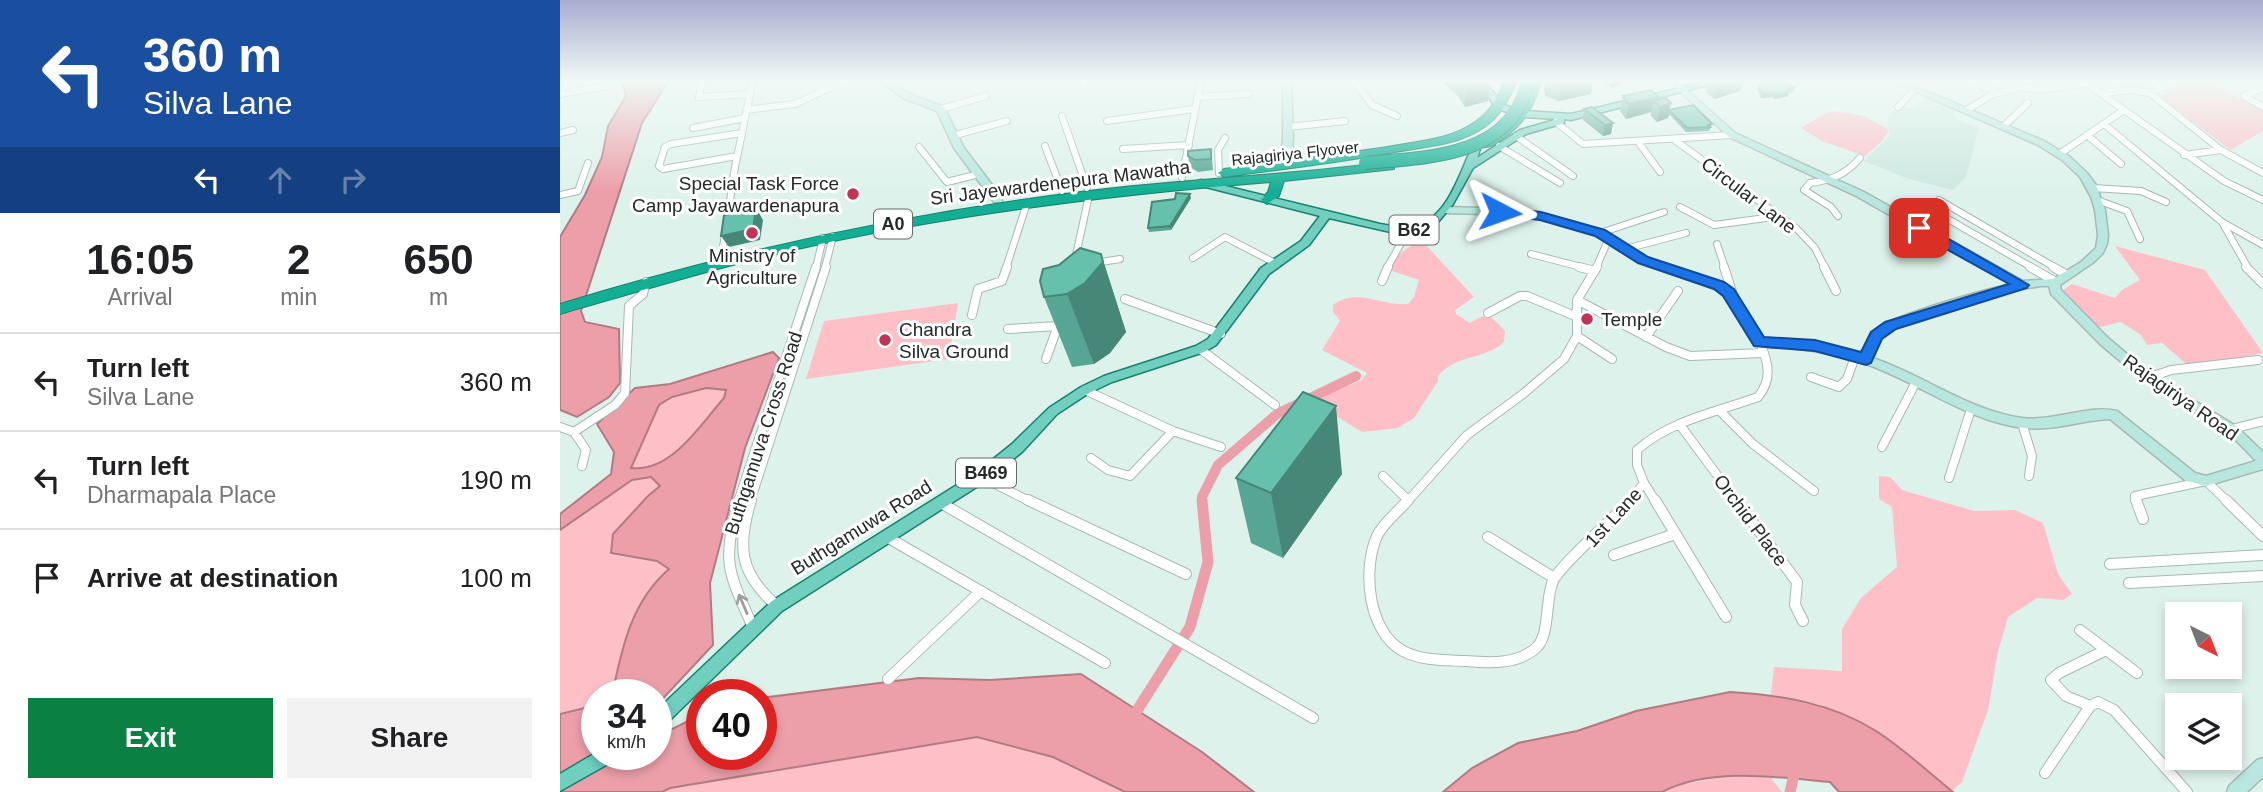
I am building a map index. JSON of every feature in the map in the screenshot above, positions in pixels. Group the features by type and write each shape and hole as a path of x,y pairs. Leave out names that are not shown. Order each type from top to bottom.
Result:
{"highway":[{"name":"Sri Jayewardenepura Mawatha","path":"560,302 828,237 1088,191 1342,159 1437,142 1460,135 1489,117"},
{"name":"Rajagiriya Flyover","path":"1182,178 1259,172 1454,143 1480,133 1501,117"},
{"name":"Rajagiriya Flyover","path":"1199,183 1463,148 1491,135 1512,117"},
{"name":"Sri Jayewardenepura Mawatha","path":"560,309 593,295 722,254 894,217 1062,191 1199,183 1246,188 1278,179 1424,161 1480,147 1510,130 1522,117"},
{"path":"1267,200 1274,193 1278,179"}],"main road":[{"name":"B62","path":"1471,166 1519,134 1567,117"},
{"path":"1480,147 1519,134"},
{"name":"B62","path":"1246,188 1267,200 1408,231 1434,223 1446,209 1480,147"},
{"name":"Buthgamuwa Road","path":"672,708 692,691 752,627 777,606 981,477 1017,448 1053,411 1108,379 1200,349 1221,334 1251,290 1275,264 1305,243 1327,214"},
{"path":"560,783 582,770"}],"street":[{"path":"944,117 952,136 998,200"},
{"path":"1062,117 1088,191 1073,266 1120,259"},
{"path":"1107,121 1136,117"},
{"path":"1182,178 1193,117"},
{"path":"1286,165 1288,117"},
{"path":"1712,117 1731,135 1833,181 2022,285"},
{"path":"1811,377 1839,387 1876,336 1891,325 2022,285 2055,282 2097,253 2103,242 2100,201 2093,188 2061,153 1983,117"},
{"path":"2004,126 2013,117"},
{"path":"2061,153 2114,117"},
{"path":"2133,117 2224,181 2263,200"},
{"path":"2180,117 2221,150 2263,173"},
{"path":"693,128 745,118 722,254"},
{"path":"952,136 1007,121"},
{"path":"1288,127 1345,121"},
{"path":"1556,122 1583,144 1676,141 1731,135"},
{"path":"2104,124 2222,222 2263,245"},
{"path":"560,133 573,130"},
{"path":"737,156 663,169 659,166 665,148 671,144 742,133"},
{"path":"1519,134 1573,176"},
{"path":"1460,135 1480,147"},
{"path":"2087,135 2121,164"},
{"path":"1219,173 1218,150 1225,138"},
{"name":"Circular Lane","path":"1676,141 1781,216 1815,248 1836,291"},
{"path":"1639,143 1660,172"},
{"path":"1123,149 1189,145"},
{"path":"1045,146 1062,191"},
{"path":"1499,146 1559,183"},
{"path":"919,147 947,182 979,174"},
{"path":"2184,155 2221,150"},
{"path":"1838,216 1831,207 1804,190 1810,183 1833,181 1846,175 1860,158"},
{"path":"560,195 578,191 588,163"},
{"path":"2093,188 2147,191 2157,194 2166,202"},
{"path":"1939,201 2067,275"},
{"path":"2100,201 2127,211 2140,239"},
{"path":"972,315 978,289 1002,281 1027,203"},
{"path":"1680,206 1714,225 1781,216"},
{"path":"1927,207 2055,282"},
{"path":"1446,209 1463,212 1522,212 1604,236 1662,267 1719,286 1728,292 1762,348"},
{"path":"1604,236 1664,212"},
{"path":"2222,222 2243,263 2263,284"},
{"path":"1382,281 1408,231"},
{"path":"1625,249 1686,233"},
{"path":"1488,537 1554,578 1548,598 1544,635 1537,647 1510,661 1486,663 1422,658 1386,638 1376,622 1368,564 1378,534 1467,435 1523,394 1564,359 1577,336 1577,300 1595,271 1604,236"},
{"name":"Buthgamuva Cross Road","path":"777,606 757,589 746,569 741,547 755,486 828,261 828,237"},
{"name":"Buthgamuva Cross Road","path":"752,627 732,580 727,552 742,487 828,237"},
{"path":"1192,258 1225,237 1275,264"},
{"path":"1717,244 1736,305"},
{"path":"1531,254 1595,271"},
{"path":"574,432 615,405 625,393 629,306 641,297 646,282"},
{"name":"Rajagiriya Road","path":"2055,282 2055,291 2060,298 2104,341 2148,378 2232,429 2263,462"},
{"path":"1646,337 1678,291"},
{"path":"1488,313 1520,296 1527,296 1575,317"},
{"path":"1125,299 1221,334"},
{"path":"1577,300 1646,337 1690,356 1762,348 1815,346 1860,358 1971,409 2022,422 2052,424 2092,414 2113,414 2190,477 2206,481 2263,536"},
{"path":"1046,359 1064,308"},
{"path":"1008,328 1058,326"},
{"path":"1577,336 1612,359"},
{"name":"1st Lane","path":"1554,578 1633,498 1644,482 1637,465 1637,450 1645,441 1680,425 1758,397 1766,390 1770,372 1762,348"},
{"path":"1200,349 1275,404"},
{"path":"2148,378 2171,370 2258,360"},
{"path":"1882,447 1916,382"},
{"path":"1085,390 1173,431 1221,447"},
{"path":"1949,478 1971,409"},
{"path":"1721,412 1739,435 1814,491"},
{"path":"2232,429 2263,421"},
{"path":"2022,422 2032,456 2029,476"},
{"name":"Orchid Place","path":"1680,425 1797,582 1795,605 1803,621"},
{"path":"560,427 574,432 586,450 582,466"},
{"path":"1091,458 1108,470 1130,477 1173,431"},
{"path":"758,439 771,437"},
{"path":"2143,519 2135,496 2206,481 2263,462"},
{"path":"1383,476 1407,499"},
{"path":"981,477 1186,574"},
{"path":"1644,482 1726,617"},
{"path":"941,503 1313,718"},
{"path":"1614,555 1675,534"},
{"path":"887,537 1105,663"},
{"path":"2110,564 2263,555"},
{"path":"2129,583 2263,576"},
{"path":"888,679 981,592"},
{"path":"2080,630 2137,673"},
{"path":"2090,706 2066,696 2051,680 2104,650"},
{"path":"2045,773 2090,706 2098,702 2114,710 2187,792"},
{"path":"2235,792 2263,766"}],"shaded area":[{"path":"613,117 646,117 581,311 585,322 619,329 620,383 609,397 577,417 560,410 560,237 585,195 602,157 608,126"},
{"path":"1819,117 1866,117 1889,130 1882,141 1865,156 1822,141 1801,128"},
{"path":"1887,117 1955,117 1979,128 1966,177 1953,190 1906,178 1864,161 1890,136"},
{"path":"2187,117 2263,117 2263,131 2230,150"},
{"path":"1416,242 1424,243 1474,297 1455,310 1456,314 1470,323 1486,316 1493,319 1505,331 1504,342 1488,352 1462,360 1445,369 1438,376 1438,381 1414,418 1398,428 1362,432 1320,406 1321,396 1362,380 1367,373 1322,350 1340,321 1333,312 1333,305 1342,300 1360,297 1408,304 1414,297 1419,280 1392,271 1389,262"},
{"path":"2115,246 2205,270 2263,353 2190,367 2162,343 2147,345 2141,335 2121,322 2096,328 2062,291 2072,284 2115,298 2122,290 2140,280"},
{"name":"Chandra Silva Ground","path":"958,303 949,359 806,379 824,321"},
{"path":"773,352 779,358 745,448 710,583 713,645 672,689 672,679 616,679 624,643 637,611 645,596 669,569 657,561 611,553 613,534 660,486 651,477 632,480 560,530 560,514 611,474 614,452 597,424 635,388 670,384","holes":["706,388 726,390 724,398 684,445 672,455 645,468 631,468 659,405 672,397"]},
{"path":"706,388 726,389 724,398 683,445 659,463 631,468 659,405 672,397"},
{"path":"1879,476 1890,477 1902,490 1974,511 2015,510 2043,523 2058,574 2072,594 2063,600 2037,598 2008,617 1998,651 1988,710 1962,782 1952,791 1876,731 1818,704 1771,695 1774,667 1842,671 1842,629 1861,598 1897,567 1892,507 1879,499"},
{"path":"651,477 661,486 648,496 611,553 657,561 670,569 646,596 637,611 624,643 616,679 581,679 581,709 560,714 560,530 632,480"},
{"path":"1081,674 1202,752 1254,792 1125,792 1053,757 977,737 670,788 662,792 560,792 560,714 581,709 581,770 672,770 672,729 686,722 686,770 777,770 777,696 919,678 990,680"},
{"path":"1730,692 1806,702 1859,721 1906,752 1953,792 1839,792 1830,782 1744,776 1701,779 1662,792 1443,792 1472,768 1518,743 1577,731 1636,711"},
{"path":"977,737 1053,757 1125,792 662,792 670,788"},
{"path":"1745,773 1771,778 1782,792 1662,792 1673,786"}],"building":[{"path":"1594,117 1605,117 1613,123 1605,125"},
{"path":"1676,117 1705,117 1712,124 1708,125 1710,127 1687,128"},
{"path":"1211,149 1211,159 1195,160 1188,156 1188,151"},
{"path":"1176,193 1190,194 1170,226 1148,228 1152,202 1175,199"},
{"path":"756,208 753,229 721,236 724,215"},
{"path":"1080,248 1101,254 1103,262 1085,283 1067,294 1044,297 1040,281 1043,269 1059,265"},
{"path":"1303,392 1336,406 1271,493 1236,478"}],"waterway":[{"path":"1202,500 1218,465 1277,414 1356,376"},
{"path":"1131,720 1190,627 1208,562 1202,500"},
{"path":"1790,792 1796,766"}],"place":[{"name":"Special Task Force Camp Jayawardenapura","path":"853,194"},
{"name":"Ministry of Agriculture","path":"752,233"},
{"name":"Temple","path":"1587,319"},
{"name":"Chandra Silva Ground","path":"885,340"}],"route":[{"path":"1500,212 1522,212 1600,233 1643,260 1719,286 1728,292 1760,342 1815,346 1866,359 1876,336 1891,325 2022,285 1919,228"}]}
